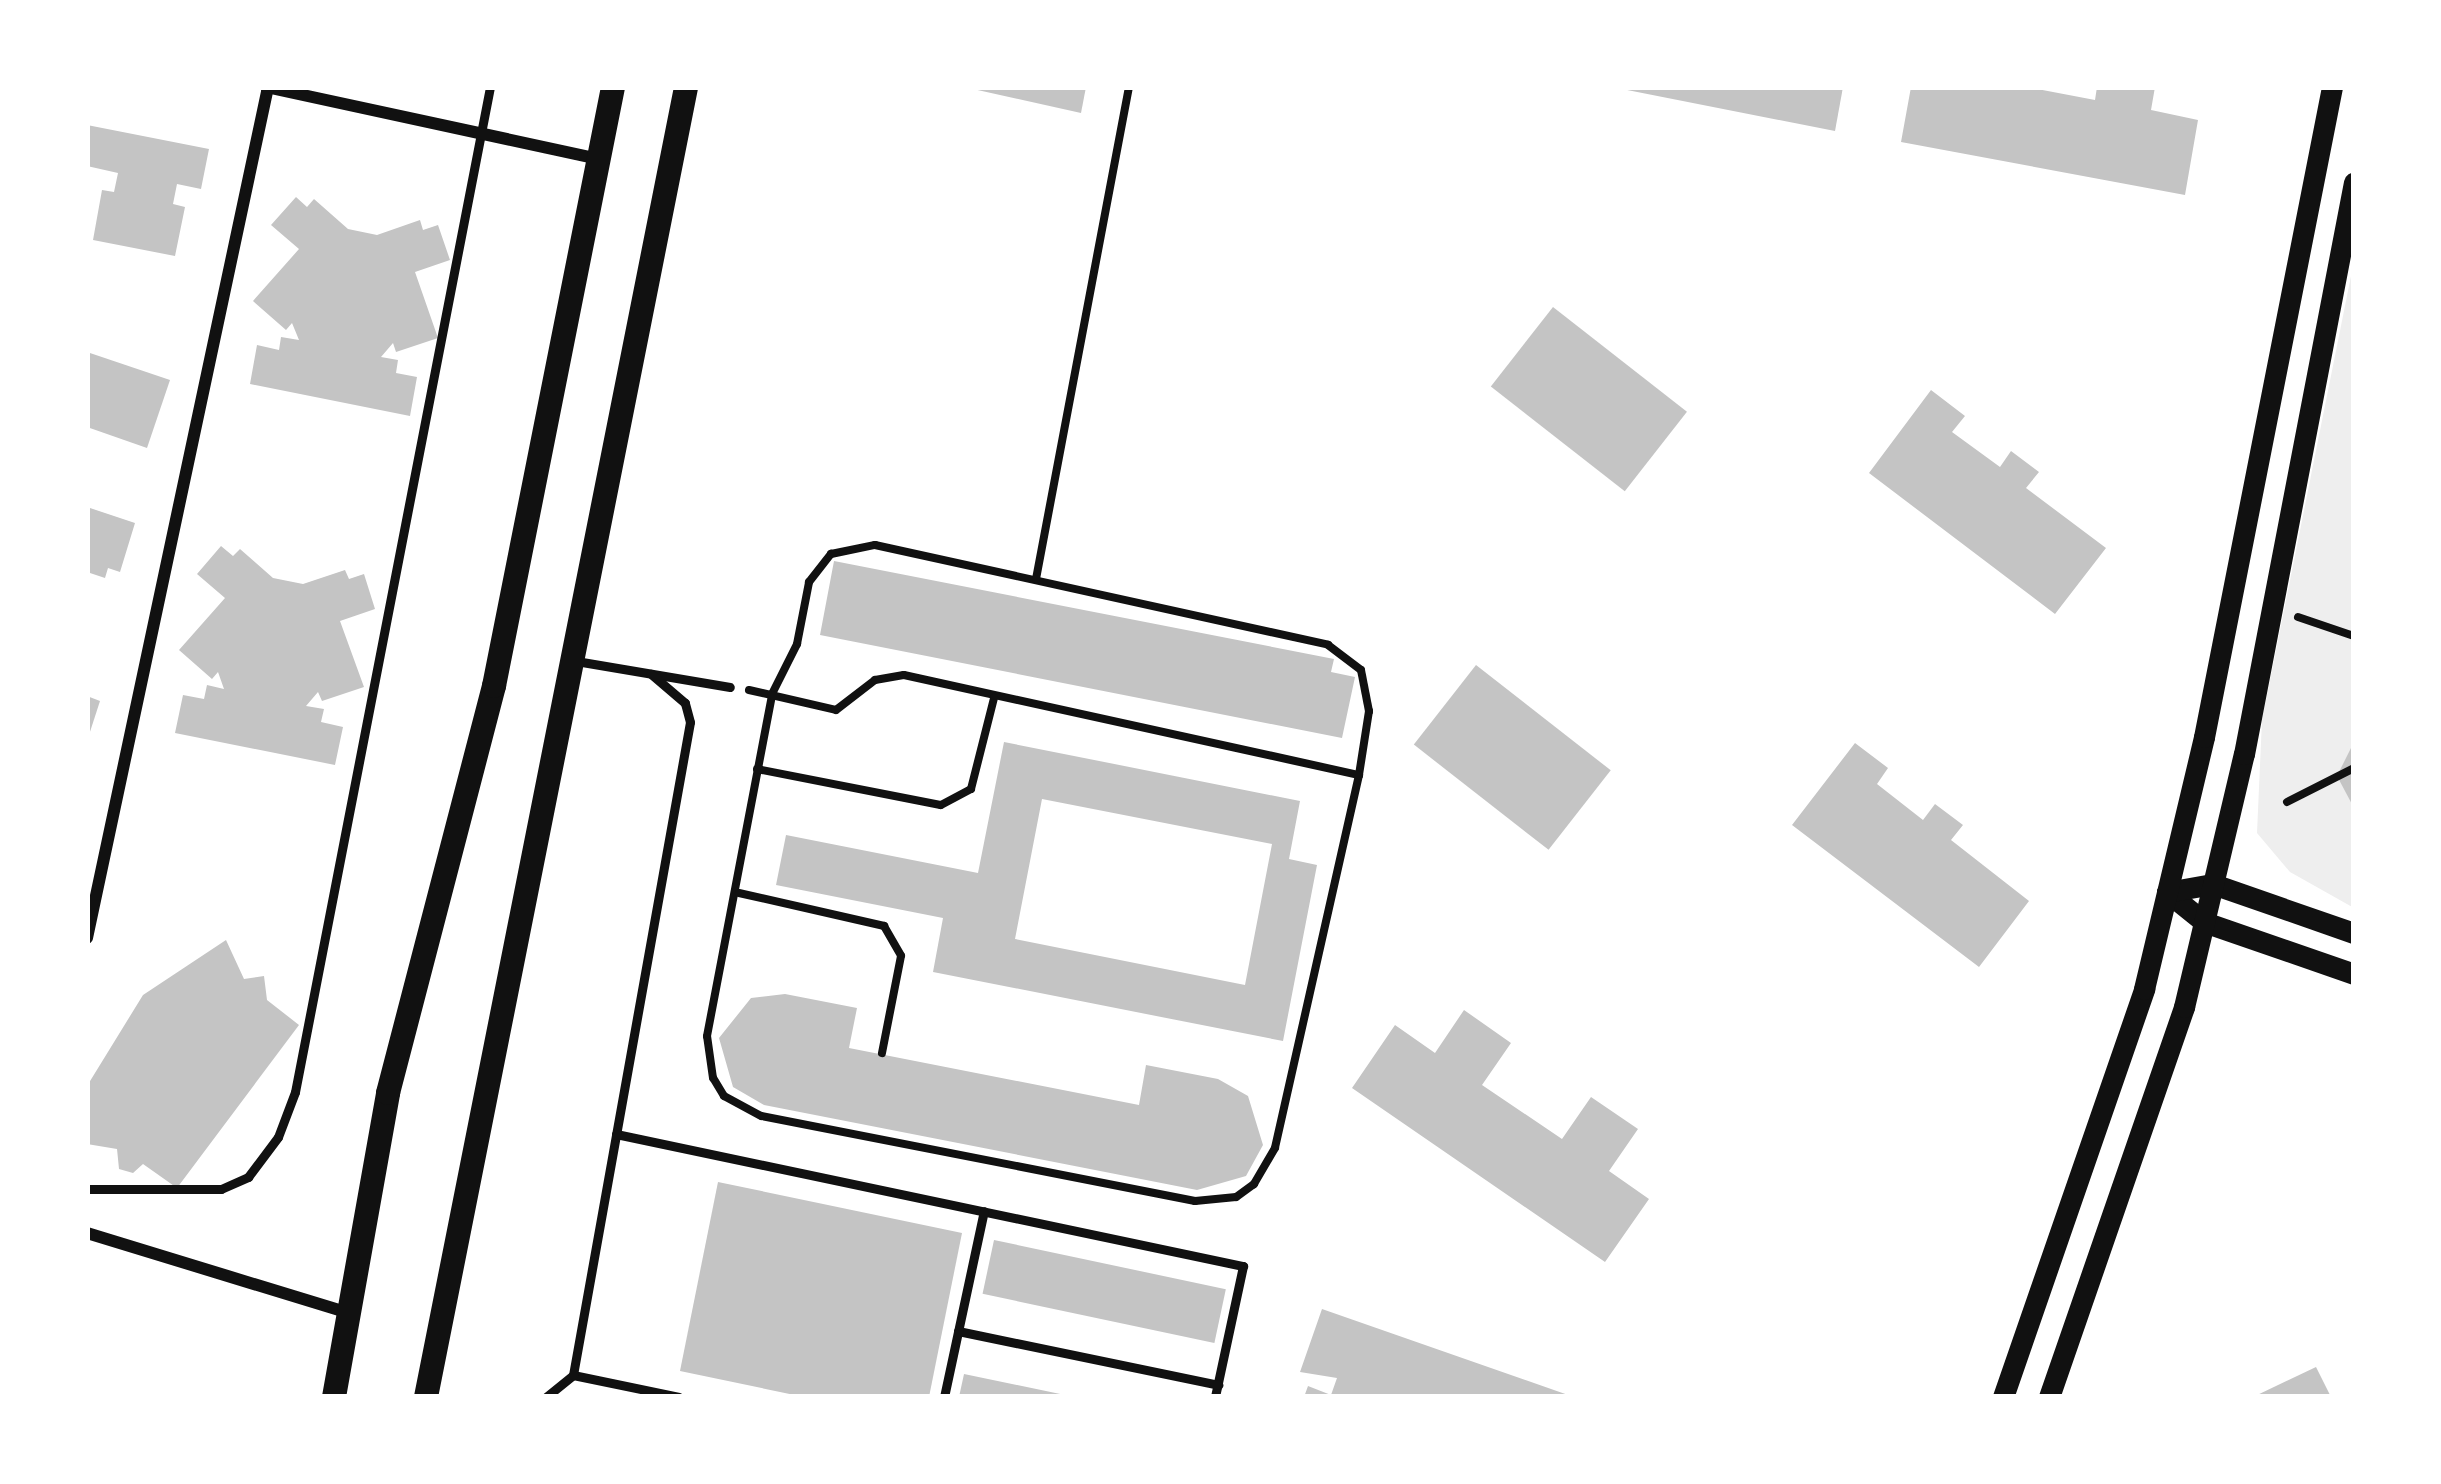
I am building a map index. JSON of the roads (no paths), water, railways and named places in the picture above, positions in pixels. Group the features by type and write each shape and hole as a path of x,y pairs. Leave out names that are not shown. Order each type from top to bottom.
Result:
{"main road":[{"path":"334,1397 393,1071 494,686 613,87"},
{"path":"426,1397 686,87"}],"street":[{"path":"87,938 267,87 599,159"},
{"path":"2003,1397 2144,989 2332,87"},
{"path":"2049,1397 2184,1007 2354,182"},
{"path":"2167,892 2213,884 2354,933"},
{"path":"2167,892 2204,922 2354,974"},
{"path":"87,1233 348,1313"}],"lane":[{"path":"87,1190 180,1194 248,1177 278,1137 295,1092 490,87"},
{"path":"570,661 730,687"},
{"path":"546,1397 573,1375 690,722 685,703 651,674"},
{"path":"616,1134 1243,1266 1216,1391 958,1331"},
{"path":"944,1397 984,1211"},
{"path":"573,1375 679,1397"}]}
